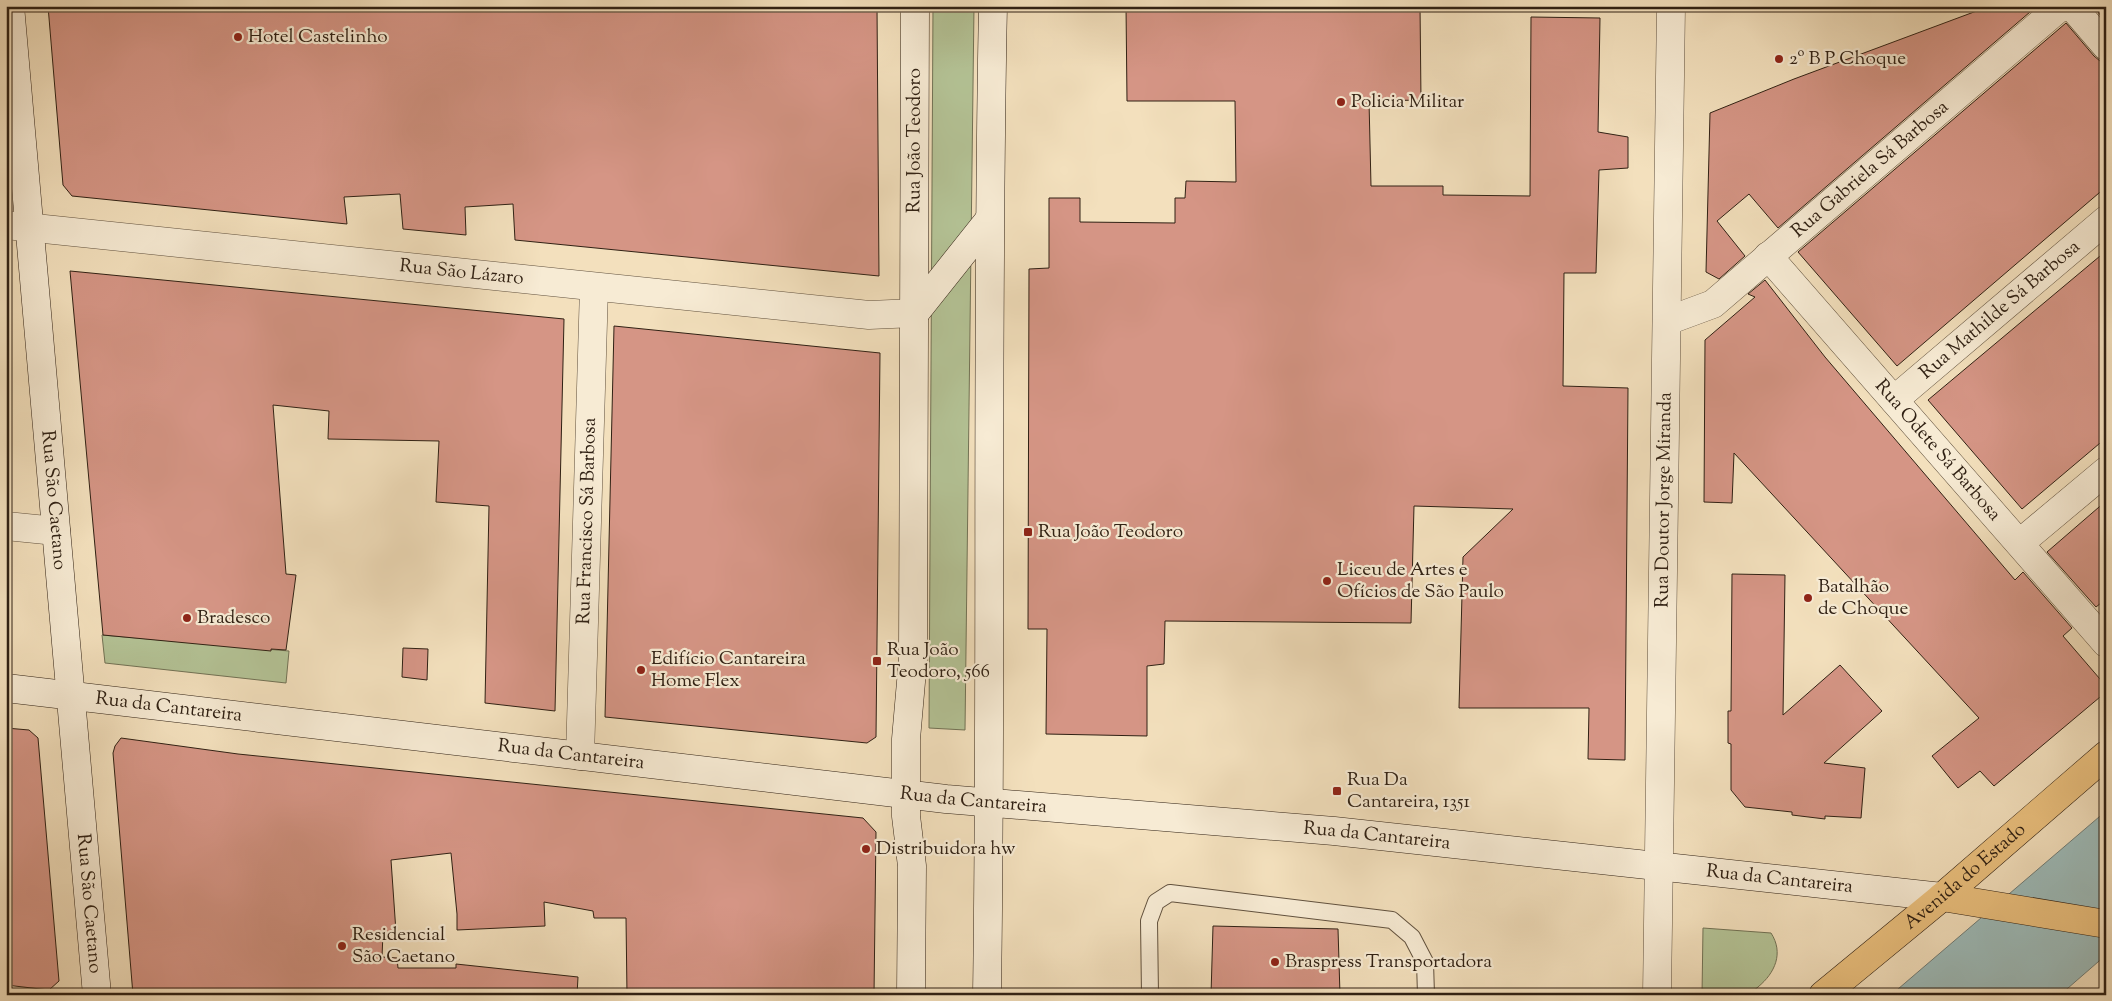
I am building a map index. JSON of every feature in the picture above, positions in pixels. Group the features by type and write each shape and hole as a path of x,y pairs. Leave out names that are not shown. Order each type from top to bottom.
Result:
{"main road":[{"name":"Avenida do Estado","path":"1823,995 1942,897 2106,754"},
{"path":"1942,897 2106,924"}],"street":[{"name":"Rua São Caetano","path":"10,6 18,226 56,531 97,995"},
{"name":"Rua João Teodoro","path":"911,995 912,866 906,816 906,739 913,659 915,6"},
{"path":"987,995 989,802 989,220 993,6"},
{"name":"Rua Doutor Jorge Miranda","path":"1657,995 1671,6"},
{"path":"2066,6 2076,11 2106,46"},
{"name":"Rua Gabriela Sá Barbosa","path":"1667,320 1713,304 2054,11 2066,6"},
{"path":"915,313 989,220"},
{"name":"Rua Mathilde Sá Barbosa","path":"1894,400 2106,220"},
{"name":"Rua São Lázaro","path":"18,226 594,288 869,315 915,313"},
{"name":"Rua Odete Sá Barbosa","path":"1768,256 2106,643"},
{"name":"Rua Francisco Sá Barbosa","path":"580,756 594,288"},
{"path":"2020,543 2106,471"},
{"path":"6,526 56,531"},
{"name":"Rua da Cantareira","path":"6,688 907,794 1043,808 1334,831 1942,897"}],"lane":[{"path":"1150,995 1149,921 1156,902 1170,893 1392,920 1412,937 1424,962 1426,995"}],"green space":[{"path":"933,6 974,6 965,730 929,728"},
{"path":"102,635 289,651 286,683 105,663"},
{"path":"1703,928 1771,933 1777,948 1776,962 1773,969 1764,981 1749,994 1733,996 1702,995"}],"water":[{"path":"2106,811 2106,955 2060,995 1891,995"}],"building":[{"path":"48,6 877,6 879,276 515,240 513,204 465,207 466,235 403,229 400,194 344,197 347,224 72,196 63,185"},
{"name":"Liceu de Artes e Ofícios de São Paulo","path":"1126,6 1420,6 1421,100 1369,101 1371,186 1443,186 1443,195 1530,196 1531,17 1600,18 1598,132 1628,137 1628,168 1599,170 1596,273 1564,273 1563,386 1628,388 1625,760 1588,759 1589,708 1459,708 1463,557 1513,509 1414,506 1411,623 1165,621 1164,664 1147,666 1147,736 1046,734 1047,629 1028,629 1029,269 1049,268 1049,198 1080,198 1080,222 1175,223 1175,198 1185,198 1186,181 1236,182 1235,101 1127,101"},
{"path":"1990,6 2037,6 1778,228 1749,194 1717,221 1745,256 1719,279 1706,272 1710,113 1794,79"},
{"path":"2093,6 2106,6 2106,22"},
{"path":"2066,23 2094,56 2100,61 2106,61 2106,187 1897,366 1798,252"},
{"path":"2106,251 2106,438 2022,509 1928,400"},
{"path":"70,271 564,319 555,711 485,703 489,506 436,502 439,441 328,439 329,411 273,405 286,574 296,575 286,650 271,649 271,651 103,635"},
{"path":"1765,280 1825,357 2015,580 2023,572 2072,628 2063,636 2106,686 2106,692 1994,786 1980,771 1958,788 1932,756 1979,718 1734,453 1732,503 1704,502 1705,340 1755,297 1748,294"},
{"path":"614,326 880,353 876,737 867,743 605,717"},
{"path":"2106,501 2106,599 2096,607 2047,552"},
{"path":"1732,574 1785,575 1783,715 1840,665 1882,711 1824,763 1865,768 1861,818 1825,816 1825,819 1792,815 1792,812 1745,807 1731,790 1731,744 1728,743 1728,711 1731,711"},
{"path":"403,648 428,649 427,680 402,677"},
{"path":"6,728 29,730 38,738 59,981 49,990 6,985"},
{"path":"121,738 238,754 863,818 876,832 874,995 627,995 626,918 594,918 593,911 544,902 545,926 457,930 451,853 391,860 396,932 383,933 382,957 397,958 398,968 456,968 456,964 578,977 577,995 133,995 113,753 115,746"},
{"name":"Braspress Transportadora","path":"1213,926 1338,929 1340,995 1211,995"}],"place":[{"name":"Hotel Castelinho","path":"238,37"},
{"name":"2º B P Choque","path":"1779,59"},
{"name":"Policia Militar","path":"1341,102"},
{"name":"Rua João Teodoro","path":"1028,532"},
{"name":"Liceu de Artes e Ofícios de São Paulo","path":"1327,581"},
{"name":"Batalhão de Choque","path":"1808,598"},
{"name":"Bradesco","path":"187,618"},
{"name":"Rua João Teodoro, 566","path":"877,661"},
{"name":"Edifício Cantareira Home Flex","path":"641,670"},
{"name":"Rua Da Cantareira, 1351","path":"1337,791"},
{"name":"Distribuidora hw","path":"866,849"},
{"name":"Residencial São Caetano","path":"342,946"},
{"name":"Braspress Transportadora","path":"1275,962"}]}
